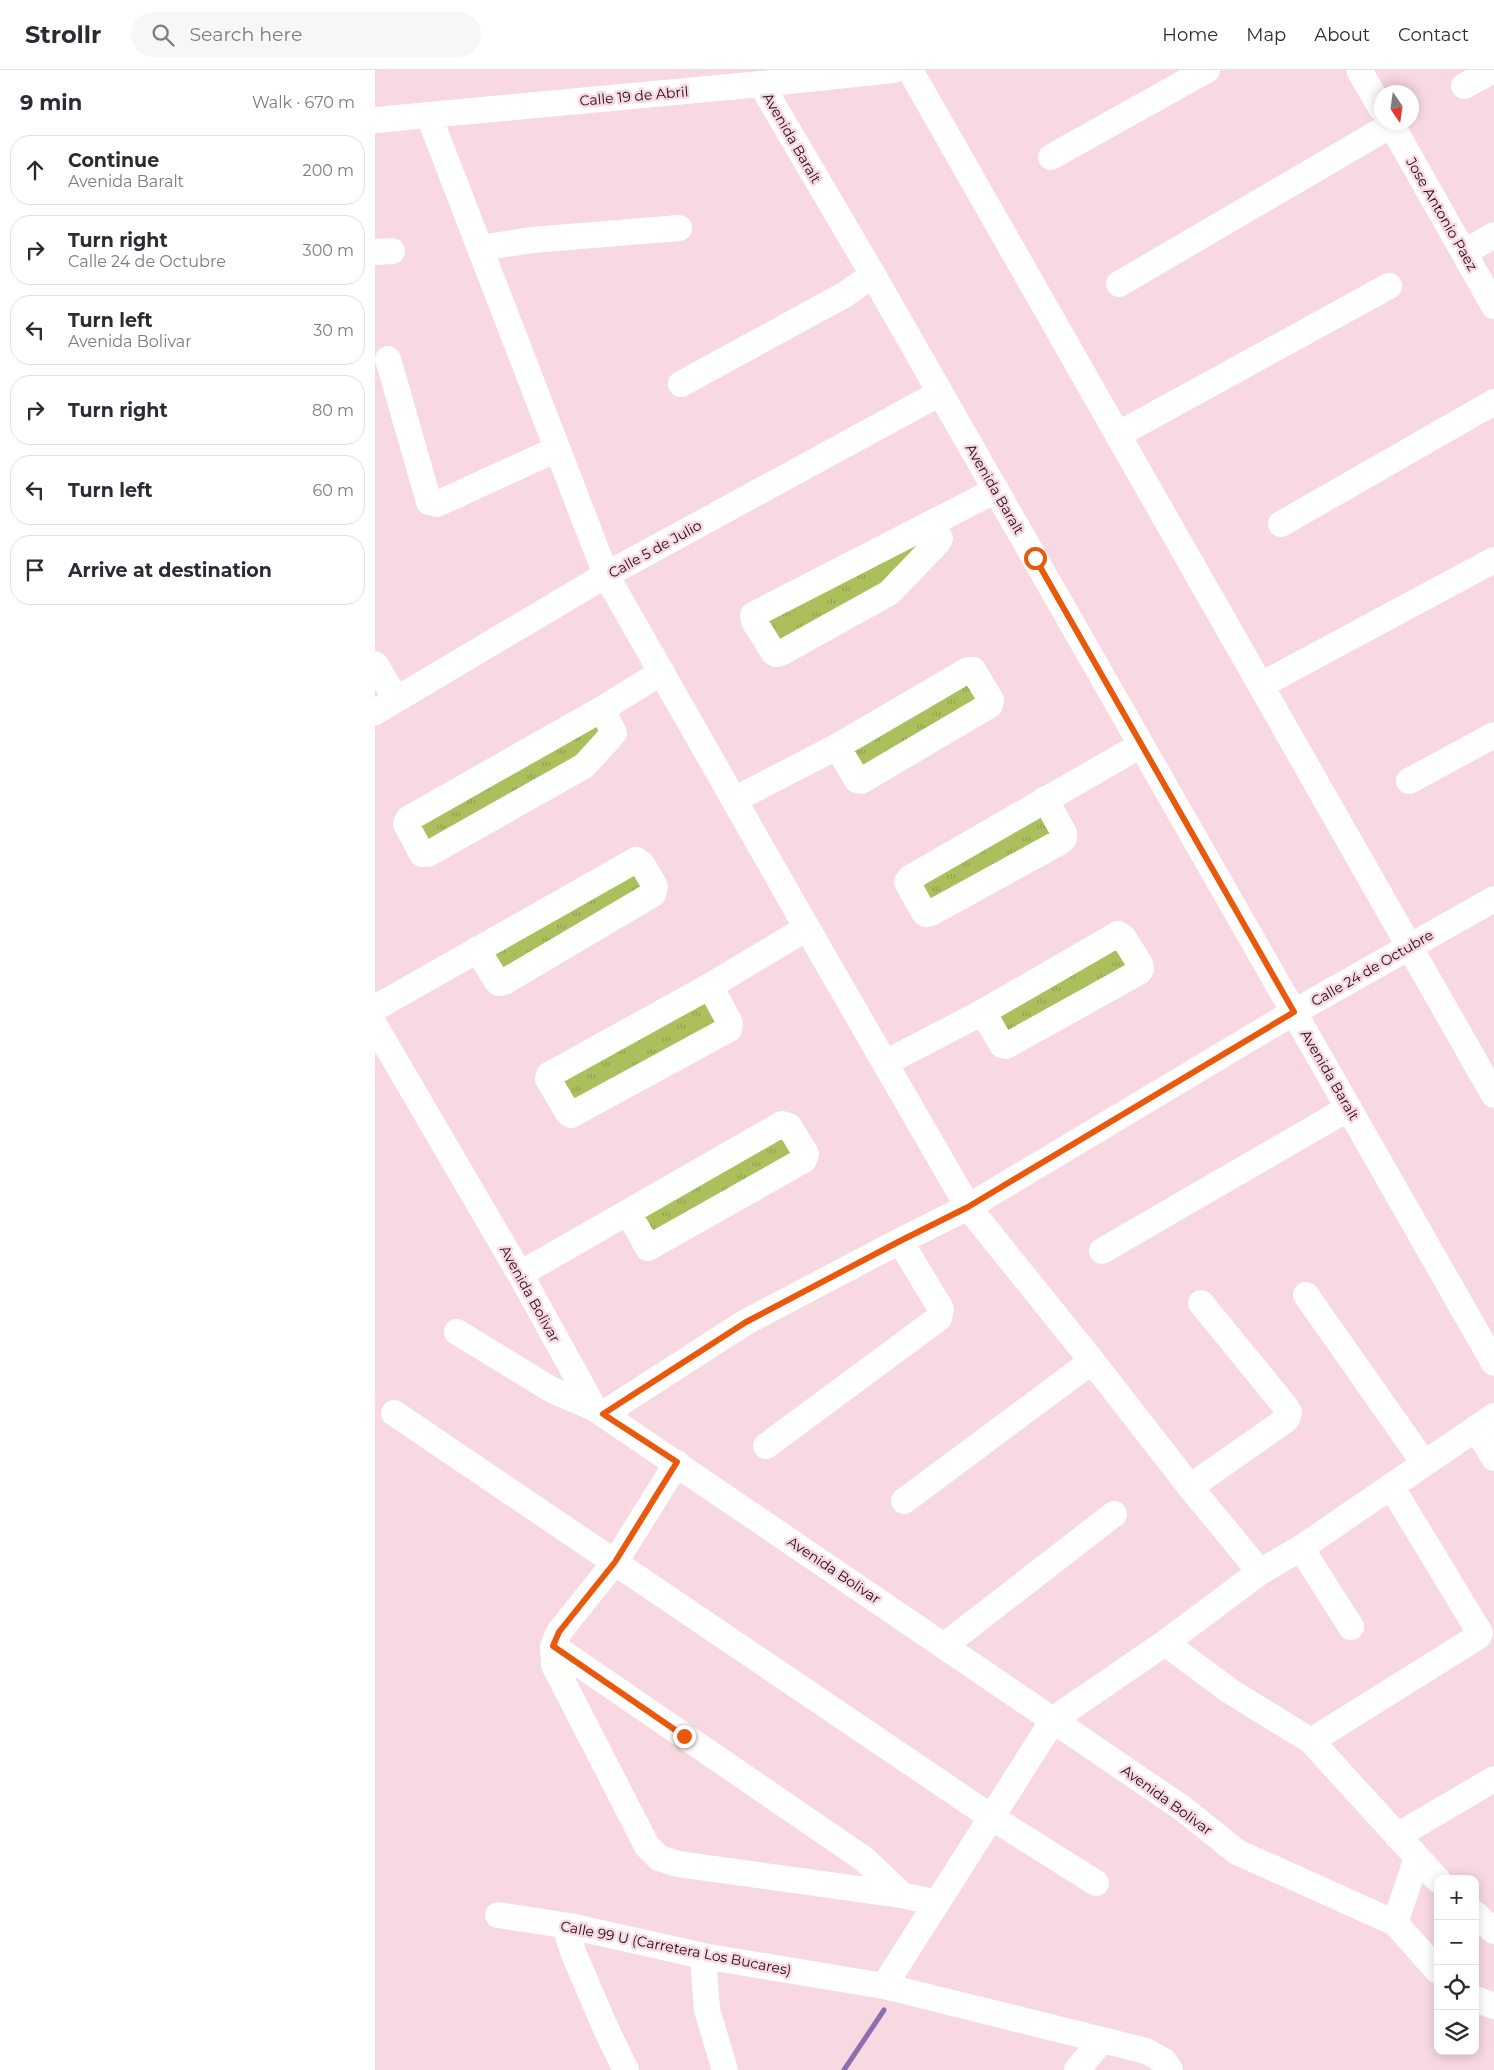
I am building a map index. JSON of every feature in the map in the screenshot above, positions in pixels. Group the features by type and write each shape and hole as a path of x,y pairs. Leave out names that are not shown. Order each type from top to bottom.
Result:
{"street":[{"name":"Calle 19 de Abril","path":"375,120 893,70"},
{"path":"910,70 1494,1095"},
{"path":"1051,157 1207,70"},
{"name":"Jose Antonio Paez","path":"1359,70 1374,96"},
{"path":"1464,86 1494,70"},
{"name":"Avenida Baralt","path":"761,84 873,275 1494,1363"},
{"path":"429,116 606,575 807,928 968,1207 1190,1487 1260,1572"},
{"path":"1119,284 1374,127"},
{"name":"Jose Antonio Paez","path":"1393,130 1494,306"},
{"path":"480,248 532,240 679,228"},
{"path":"1464,253 1494,235"},
{"path":"681,384 844,295 873,275"},
{"path":"1119,434 1389,286"},
{"path":"388,359 429,502 437,504 557,449"},
{"name":"Calle 5 de Julio","path":"386,706 606,575 940,393"},
{"path":"1281,524 1494,402"},
{"path":"932,522 940,538 939,542 889,593 781,653 776,654 773,652 754,621 753,615 932,522 996,490"},
{"path":"1261,685 1494,560"},
{"path":"375,664 386,706"},
{"path":"734,800 838,746 968,670 973,670 991,700 990,705 861,781 857,780 838,746"},
{"path":"602,709 614,733 584,766 428,854 422,854 406,824 408,819 602,709 661,672"},
{"path":"1409,782 1494,735"},
{"path":"1045,799 1064,832 1064,838 1060,842 931,913 926,914 923,911 907,882 910,878 1045,799 1141,745"},
{"path":"375,1008 477,949 637,860 642,864 655,886 653,894 504,982 499,983 496,980 477,949"},
{"name":"Calle 24 de Octubre","path":"598,1411 746,1322 968,1207 1294,1012 1494,899"},
{"path":"710,986 730,1024 729,1029 571,1115 568,1114 548,1079 549,1075 710,986 807,928"},
{"path":"885,1063 983,1012 1118,934 1123,936 1140,964 1139,972 1006,1046 1001,1044 983,1012"},
{"name":"Avenida Bolivar","path":"375,1026 598,1411 677,1462 1054,1719 1182,1808 1237,1852 1395,1923 1434,1967"},
{"path":"1102,1251 1349,1108"},
{"path":"520,1274 628,1212 630,1209 782,1124 789,1126 806,1154 804,1160 648,1248 628,1212"},
{"path":"766,1446 939,1318 941,1309 900,1241"},
{"path":"1306,1295 1424,1463"},
{"path":"1190,1487 1287,1419 1289,1413 1201,1304"},
{"path":"457,1332 552,1390 598,1411"},
{"path":"904,1501 1092,1361"},
{"path":"395,1413 991,1817 1096,1883"},
{"path":"885,1986 1054,1719 1165,1642 1260,1572 1301,1548 1485,1422 1494,1458"},
{"path":"677,1462 615,1562 559,1632 553,1646 554,1664 647,1846 659,1858 678,1864 902,1895 937,1903"},
{"path":"1311,1741 1480,1634 1391,1486"},
{"path":"945,1645 1114,1514"},
{"path":"1301,1548 1351,1627"},
{"path":"1165,1642 1229,1691 1311,1741 1434,1876"},
{"path":"553,1646 864,1859 902,1895"},
{"path":"1397,1836 1494,1779"},
{"path":"1395,1923 1417,1858"},
{"name":"Calle 99 U (Carretera Los Bucares)","path":"498,1914 570,1926 703,1956 885,1986 1146,2051 1164,2061 1170,2070"},
{"path":"1479,1918 1494,1931"},
{"path":"570,1926 568,1935 573,1952 605,2029 626,2070"},
{"path":"703,1956 707,2010 725,2070"},
{"path":"1479,2000 1494,2006"},
{"path":"1077,2070 1103,2040"}],"green space":[{"path":"925,534 929,540 888,581 778,643 763,618"},
{"path":"968,679 982,702 862,772 846,747"},
{"path":"597,720 607,736 430,847 417,820"},
{"path":"1043,809 1056,835 929,905 916,882"},
{"path":"635,869 648,887 502,973 489,951"},
{"path":"1119,945 1133,966 1005,1040 993,1014"},
{"path":"706,997 720,1023 573,1103 561,1079"},
{"path":"784,1133 795,1155 650,1237 638,1213"}],"waterway":[{"path":"844,2070 884,2010"}],"route":[{"path":"684,1736 553,1646 559,1632 615,1562 677,1462 603,1414 746,1322 968,1207 1294,1012 1035,558"}]}
